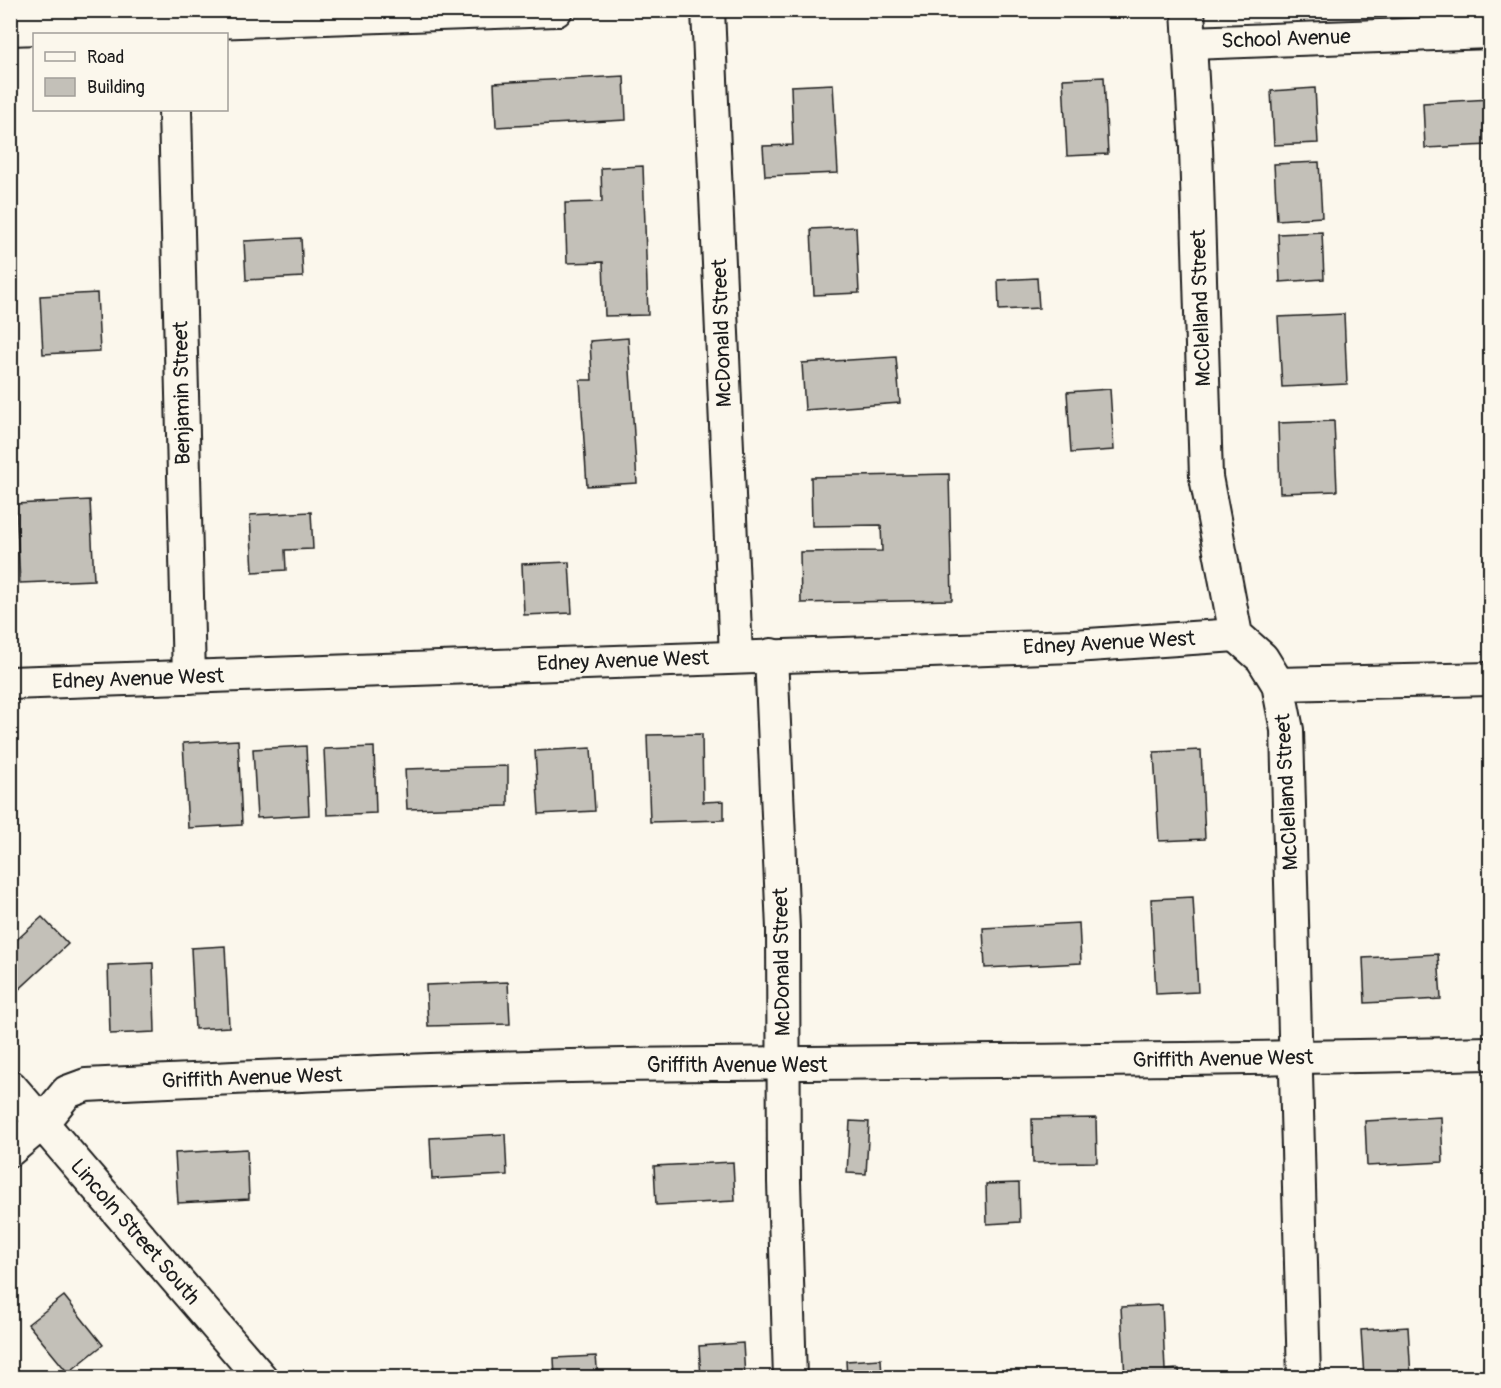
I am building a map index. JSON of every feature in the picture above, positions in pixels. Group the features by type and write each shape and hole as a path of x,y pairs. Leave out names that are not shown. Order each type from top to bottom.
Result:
{"street":[{"path":"10,29 173,29 556,10"},
{"name":"McDonald Street","path":"708,10 736,656"},
{"name":"McClelland Street","path":"1188,10 1196,148 1206,477 1236,635 1262,658 1278,684 1287,730 1304,1377"},
{"name":"School Avenue","path":"1190,43 1491,32"},
{"name":"Benjamin Street","path":"175,111 189,677"},
{"name":"Edney Avenue West","path":"10,683 1074,646 1236,635"},
{"name":"McDonald Street","path":"771,655 783,929 784,1182 790,1377"},
{"path":"1278,684 1491,679"},
{"name":"Griffith Avenue West","path":"10,1150 42,1123 67,1092 86,1085 288,1076 784,1064 1296,1058 1491,1053"},
{"name":"Lincoln Street South","path":"10,1086 261,1377"}],"building":[{"path":"624,76 626,120 496,127 494,83"},
{"path":"1104,77 1108,154 1067,156 1063,79"},
{"path":"833,84 838,173 765,176 763,146 793,145 791,86"},
{"path":"1315,88 1318,143 1274,145 1271,91"},
{"path":"1490,99 1490,145 1425,148 1423,103"},
{"path":"1319,162 1322,217 1277,220 1274,164"},
{"path":"643,166 648,315 605,316 603,262 567,263 565,203 602,202 601,168"},
{"path":"856,227 859,293 814,295 811,229"},
{"path":"1322,232 1324,279 1280,282 1278,234"},
{"path":"301,238 303,277 246,280 244,241"},
{"path":"1037,278 1039,308 999,310 998,280"},
{"path":"97,293 100,351 43,354 40,296"},
{"path":"1344,314 1347,384 1282,387 1278,317"},
{"path":"628,338 637,483 587,486 580,380 592,380 590,341"},
{"path":"896,357 900,403 805,410 802,363"},
{"path":"1110,389 1114,450 1071,453 1067,392"},
{"path":"1334,421 1337,491 1280,493 1278,423"},
{"path":"949,474 952,600 801,603 800,552 882,551 881,525 812,526 811,477"},
{"path":"90,500 94,580 20,583 16,504"},
{"path":"311,512 313,549 285,550 286,570 253,572 250,515"},
{"path":"569,562 572,613 524,615 522,564"},
{"path":"702,734 703,802 724,801 724,820 650,822 647,735"},
{"path":"238,740 242,825 188,828 183,743"},
{"path":"306,746 309,815 257,818 253,749"},
{"path":"374,747 376,813 327,815 324,749"},
{"path":"591,748 595,811 539,814 535,751"},
{"path":"1201,750 1205,839 1159,841 1154,752"},
{"path":"508,766 508,806 407,809 405,769"},
{"path":"1193,897 1198,992 1156,994 1151,899"},
{"path":"42,917 68,944 12,996 10,946"},
{"path":"1079,923 1081,963 985,968 983,928"},
{"path":"225,946 229,1027 195,1029 191,948"},
{"path":"1438,954 1441,999 1365,1003 1363,958"},
{"path":"153,963 155,1032 110,1034 108,965"},
{"path":"508,982 510,1024 428,1026 426,985"},
{"path":"1441,1117 1443,1162 1367,1166 1365,1121"},
{"path":"1096,1118 1097,1162 1033,1163 1032,1119"},
{"path":"850,1121 869,1122 866,1174 847,1173"},
{"path":"505,1134 507,1175 432,1179 430,1138"},
{"path":"247,1149 249,1199 178,1203 175,1153"},
{"path":"733,1162 735,1201 656,1205 654,1166"},
{"path":"1019,1183 1020,1222 987,1224 986,1184"},
{"path":"64,1296 103,1345 68,1373 28,1324"},
{"path":"1162,1305 1165,1370 1179,1369 1180,1378 1125,1378 1121,1307"},
{"path":"1408,1327 1411,1378 1364,1378 1361,1330"},
{"path":"743,1343 745,1378 701,1378 699,1346"},
{"path":"596,1356 598,1378 555,1378 554,1358"},
{"path":"881,1359 882,1378 847,1378 846,1361"}]}
